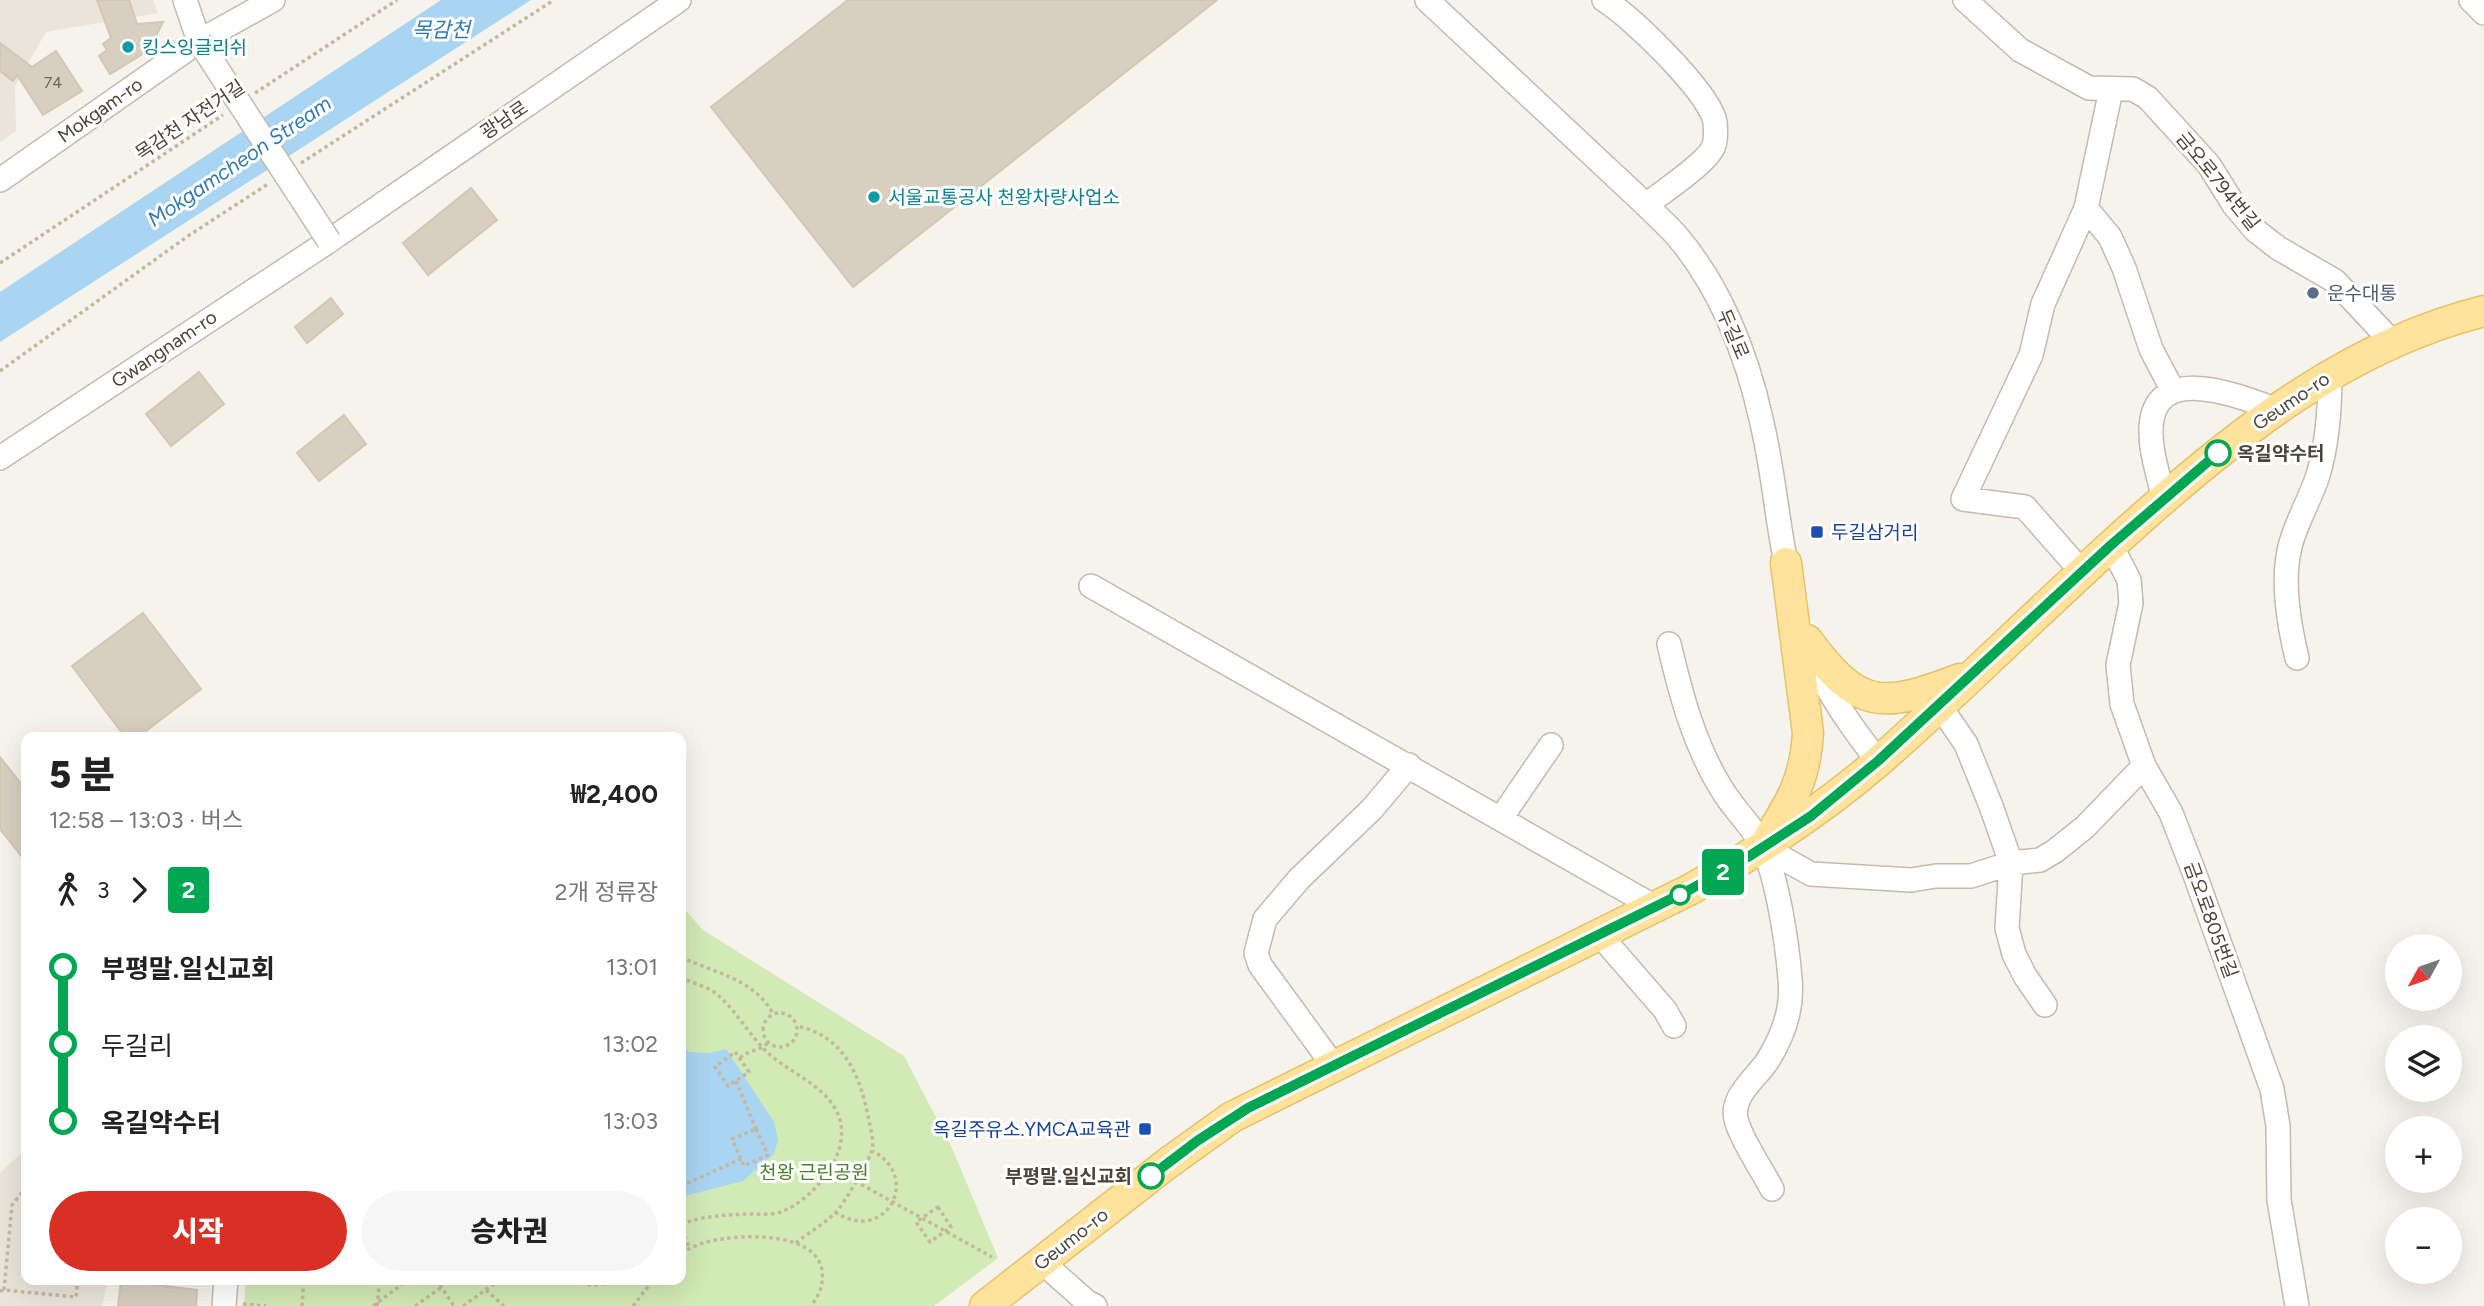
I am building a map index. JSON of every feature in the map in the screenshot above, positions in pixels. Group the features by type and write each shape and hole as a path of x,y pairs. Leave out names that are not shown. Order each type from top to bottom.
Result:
{"main road":[{"name":"Geumo-ro","path":"985,1306 1223,1123 1333,1065 1691,889 1811,816 1878,761 2111,545 2218,453 2330,374 2393,343 2457,318 2484,311"},
{"path":"1763,847 1791,802 1802,778 1806,759 1808,733 1786,563"},
{"path":"1807,640 1829,670 1844,684 1861,694 1880,699 1922,693 1973,673"}],"street":[{"path":"185,0 199,41 329,240"},
{"name":"Mokgam-ro","path":"0,180 199,41 273,0"},
{"name":"광남로","path":"329,240 679,0"},
{"name":"두길로","path":"1427,0 1646,205 1677,236 1699,267 1738,343 1752,383 1762,422 1786,563 1807,640 1819,673 1853,729 1878,761"},
{"path":"1604,0 1644,31 1700,95 1715,119 1714,146 1700,164 1646,205"},
{"name":"금오로794번길","path":"1965,0 2020,50 2088,88 2133,89 2148,98 2209,165 2234,205 2255,230 2278,248 2335,281 2393,343"},
{"path":"2470,0 2484,13"},
{"path":"2082,572 2025,507 1964,499 2031,355 2043,304 2086,208 2111,90"},
{"path":"2086,208 2110,237 2124,268 2151,349 2172,391"},
{"name":"Gwangnam-ro","path":"0,458 329,240"},
{"path":"2297,658 2290,628 2287,585 2289,551 2318,475 2330,419 2330,374"},
{"path":"2164,499 2151,432 2152,414 2159,400 2172,391 2195,389 2228,392 2277,410"},
{"name":"금오로805번길","path":"2111,545 2129,580 2131,603 2118,665 2122,704 2144,766 2171,813 2272,1089 2278,1126 2279,1200 2297,1306"},
{"path":"1091,586 1655,906"},
{"path":"1669,644 1685,707 1708,765 1722,790 1763,847 1776,891 1791,981 1789,1011 1779,1040 1768,1060 1740,1095 1736,1109 1737,1122 1772,1189"},
{"path":"1939,705 1966,744 1991,806 2011,863 2007,928 2014,954 2025,976 2045,1004"},
{"path":"1501,818 1551,746"},
{"path":"1333,1065 1260,965 1255,953 1258,938 1265,919 1299,879 1372,809 1409,765"},
{"path":"1763,847 1811,874 1911,880 1936,876 1972,876 2011,863 2040,860 2055,852 2085,827 2144,766"},
{"path":"1599,934 1665,1010 1674,1026"},
{"path":"1042,1262 1095,1306"},
{"path":"223,1306 225,1285"}],"path":[{"name":"목감천 자전거길","path":"247,99 397,0"},
{"name":"목감천 자전거길","path":"0,263 224,114"},
{"path":"686,959 747,985 763,998 774,1014"},
{"path":"686,978 718,996 763,1047 813,1086 836,1110 841,1132 837,1154 825,1175 809,1194 781,1212 711,1216 686,1223"},
{"path":"796,1026 795,1037 788,1045 778,1048 764,1038 763,1027 768,1017 785,1014 796,1026 818,1033 839,1048 853,1067 864,1094 873,1151 835,1212 796,1243"},
{"path":"739,1058 768,1043"},
{"path":"735,1052 739,1058 749,1072 729,1086 715,1067 735,1052"},
{"path":"736,1081 768,1155 744,1166 732,1139 755,1129"},
{"path":"835,1212 844,1218 864,1222 883,1215 893,1202 897,1189 892,1167 884,1157 873,1151"},
{"path":"686,1184 741,1159"},
{"path":"855,1181 992,1257"},
{"path":"21,1193 12,1205 2,1290 76,1297 77,1285"},
{"path":"938,1207 951,1227 930,1241 916,1222 923,1217 938,1207"},
{"path":"686,1250 712,1240 741,1237 773,1238 796,1243 812,1252 821,1265 821,1290 811,1306"},
{"path":"686,1240 690,1248"},
{"path":"302,1306 304,1285"},
{"path":"376,1305 379,1285"},
{"path":"376,1305 401,1285"},
{"path":"463,1306 493,1285"},
{"path":"633,1306 649,1285"},
{"path":"415,1306 442,1287 454,1306"},
{"path":"486,1290 504,1306"}],"shaded area":[{"path":"0,0 153,0 158,13 46,32 15,86 16,131 0,142"},
{"path":"21,1154 21,1285 107,1285 102,1306 0,1306 0,1173"}],"green space":[{"name":"천왕 근린공원","path":"686,911 703,930 904,1056 952,1148 998,1258 934,1306 244,1306 246,1285 686,1285"}],"water":[{"name":"목감천","path":"441,0 531,0 0,342 0,292"},
{"path":"686,1049 689,1052 710,1053 726,1049 774,1122 778,1140 774,1154 743,1181 686,1196"}],"building":[{"name":"킹스잉글리쉬","path":"97,0 129,0 137,24 163,22 149,50 110,74 99,56 107,50 103,44 111,38"},
{"name":"서울교통공사 천왕차량사업소","path":"848,0 1217,0 853,287 711,107"},
{"path":"0,43 32,67 56,51 82,91 43,115 17,75 13,81 0,71"},
{"path":"471,188 497,220 428,275 403,243"},
{"path":"331,298 343,314 307,343 295,327"},
{"path":"199,372 224,404 171,446 146,414"},
{"path":"344,415 366,444 319,481 297,453"},
{"path":"143,613 201,689 145,732 121,732 72,666"},
{"path":"0,757 21,784 21,856 0,829"},
{"path":"121,1285 155,1285 197,1290 196,1306 118,1306"}],"bus line":[{"name":"2","path":"1151,1176 1197,1141 1248,1108 1691,889 1732,867 1811,816 1878,761 2111,545 2218,453"}],"place":[{"name":"킹스잉글리쉬","path":"128,47"},
{"name":"서울교통공사 천왕차량사업소","path":"874,197"},
{"name":"운수대통","path":"2313,293"},
{"name":"옥길약수터","path":"2218,453"},
{"name":"두길삼거리","path":"1817,532"},
{"name":"옥길주유소.YMCA교육관","path":"1145,1129"},
{"name":"부평말.일신교회","path":"1151,1176"}],"water label":[{"name":"Mokgamcheon Stream","path":"239,161"}]}
